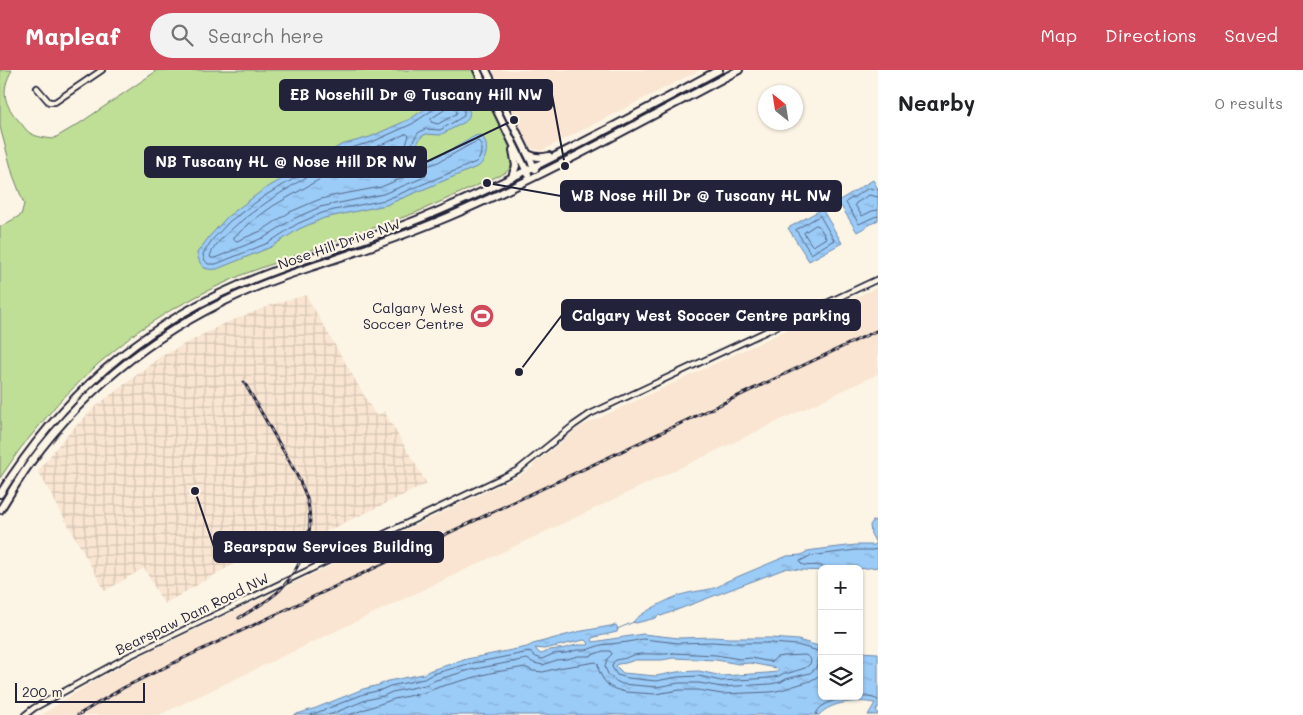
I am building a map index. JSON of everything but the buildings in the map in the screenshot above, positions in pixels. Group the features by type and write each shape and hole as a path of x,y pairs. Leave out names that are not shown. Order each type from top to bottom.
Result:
{"street":[{"path":"37,88 49,102 55,102 102,70"},
{"path":"477,70 530,179"},
{"path":"486,70 538,175"},
{"name":"Nose Hill Drive NW","path":"0,494 40,437 80,393 122,355 177,317 217,295 244,283 420,219 512,178 719,70"},
{"name":"Nose Hill Drive NW","path":"0,510 31,462 55,431 78,406 126,363 169,332 213,306 256,287 448,217 538,175 739,70"},
{"path":"509,136 516,166 512,178"},
{"path":"528,154 533,157 543,158 576,146"},
{"name":"Bearspaw Dam Road NW","path":"25,715 34,708 127,657 518,470 590,414 878,279"}],"shaded area":[{"path":"496,70 700,70 541,151 531,148 492,72"},
{"path":"878,287 878,374 159,715 41,715 94,681 147,653 517,477 533,467 534,464 580,427"},
{"path":"306,295 376,416 384,411 427,484 274,556 267,545 164,604 144,568 105,591 38,471 65,437 95,407 160,357 223,324 274,304"}],"green space":[{"path":"0,70 12,70 5,91 10,110 30,133 53,139 155,72 154,70 474,70 500,123 513,155 511,168 505,173 415,213 244,274 171,310 138,331 98,364 59,402 20,449 0,478 0,227 21,215 24,204 13,175 0,127"}],"water":[{"path":"451,93 460,94 469,111 468,118 465,122 440,135 426,134 421,137 415,149 417,158 423,160 431,158 475,136 481,135 486,146 486,155 479,166 386,205 324,218 299,229 271,247 217,269 203,267 197,253 209,237 227,217 263,190 341,145 370,137 410,119"},
{"path":"873,180 878,189 878,220 857,232 838,201"},
{"path":"822,209 842,243 809,261 788,228"},
{"path":"878,519 878,567 863,569 863,565 818,565 818,571 787,568 661,616 658,615 656,618 633,622 649,610 679,595 717,587 787,556 801,555 814,550 856,545 875,545 870,525"},
{"path":"616,625 617,632 592,638 593,642 643,634 679,638 712,637 798,640 818,646 818,700 863,700 863,652 878,653 878,709 876,709 878,715 868,715 875,703 860,702 838,704 824,710 819,715 294,715 388,681 423,674 467,659 527,647 577,632","holes":["584,640 587,641 588,645 576,645 550,650 542,654 535,648 544,649","673,658 716,660 739,664 750,663 779,670 768,673 722,676 699,671 677,672 656,676 623,673 616,666 635,660"]}],"waterway":[{"path":"617,629 634,622"}],"railway":[{"path":"78,715 123,688 188,656 878,330"},
{"path":"239,618 271,598 288,581 306,548 310,524 307,499 302,485 244,382"}],"place":[{"name":"NB Tuscany HL @ Nose Hill DR NW","path":"514,120"},
{"name":"EB Nosehill Dr @ Tuscany Hill NW","path":"565,166"},
{"name":"WB Nose Hill Dr @ Tuscany HL NW","path":"487,183"},
{"name":"Calgary West Soccer Centre","path":"482,316"},
{"name":"Calgary West Soccer Centre parking","path":"519,372"},
{"name":"Bearspaw Services Building","path":"195,491"}]}
